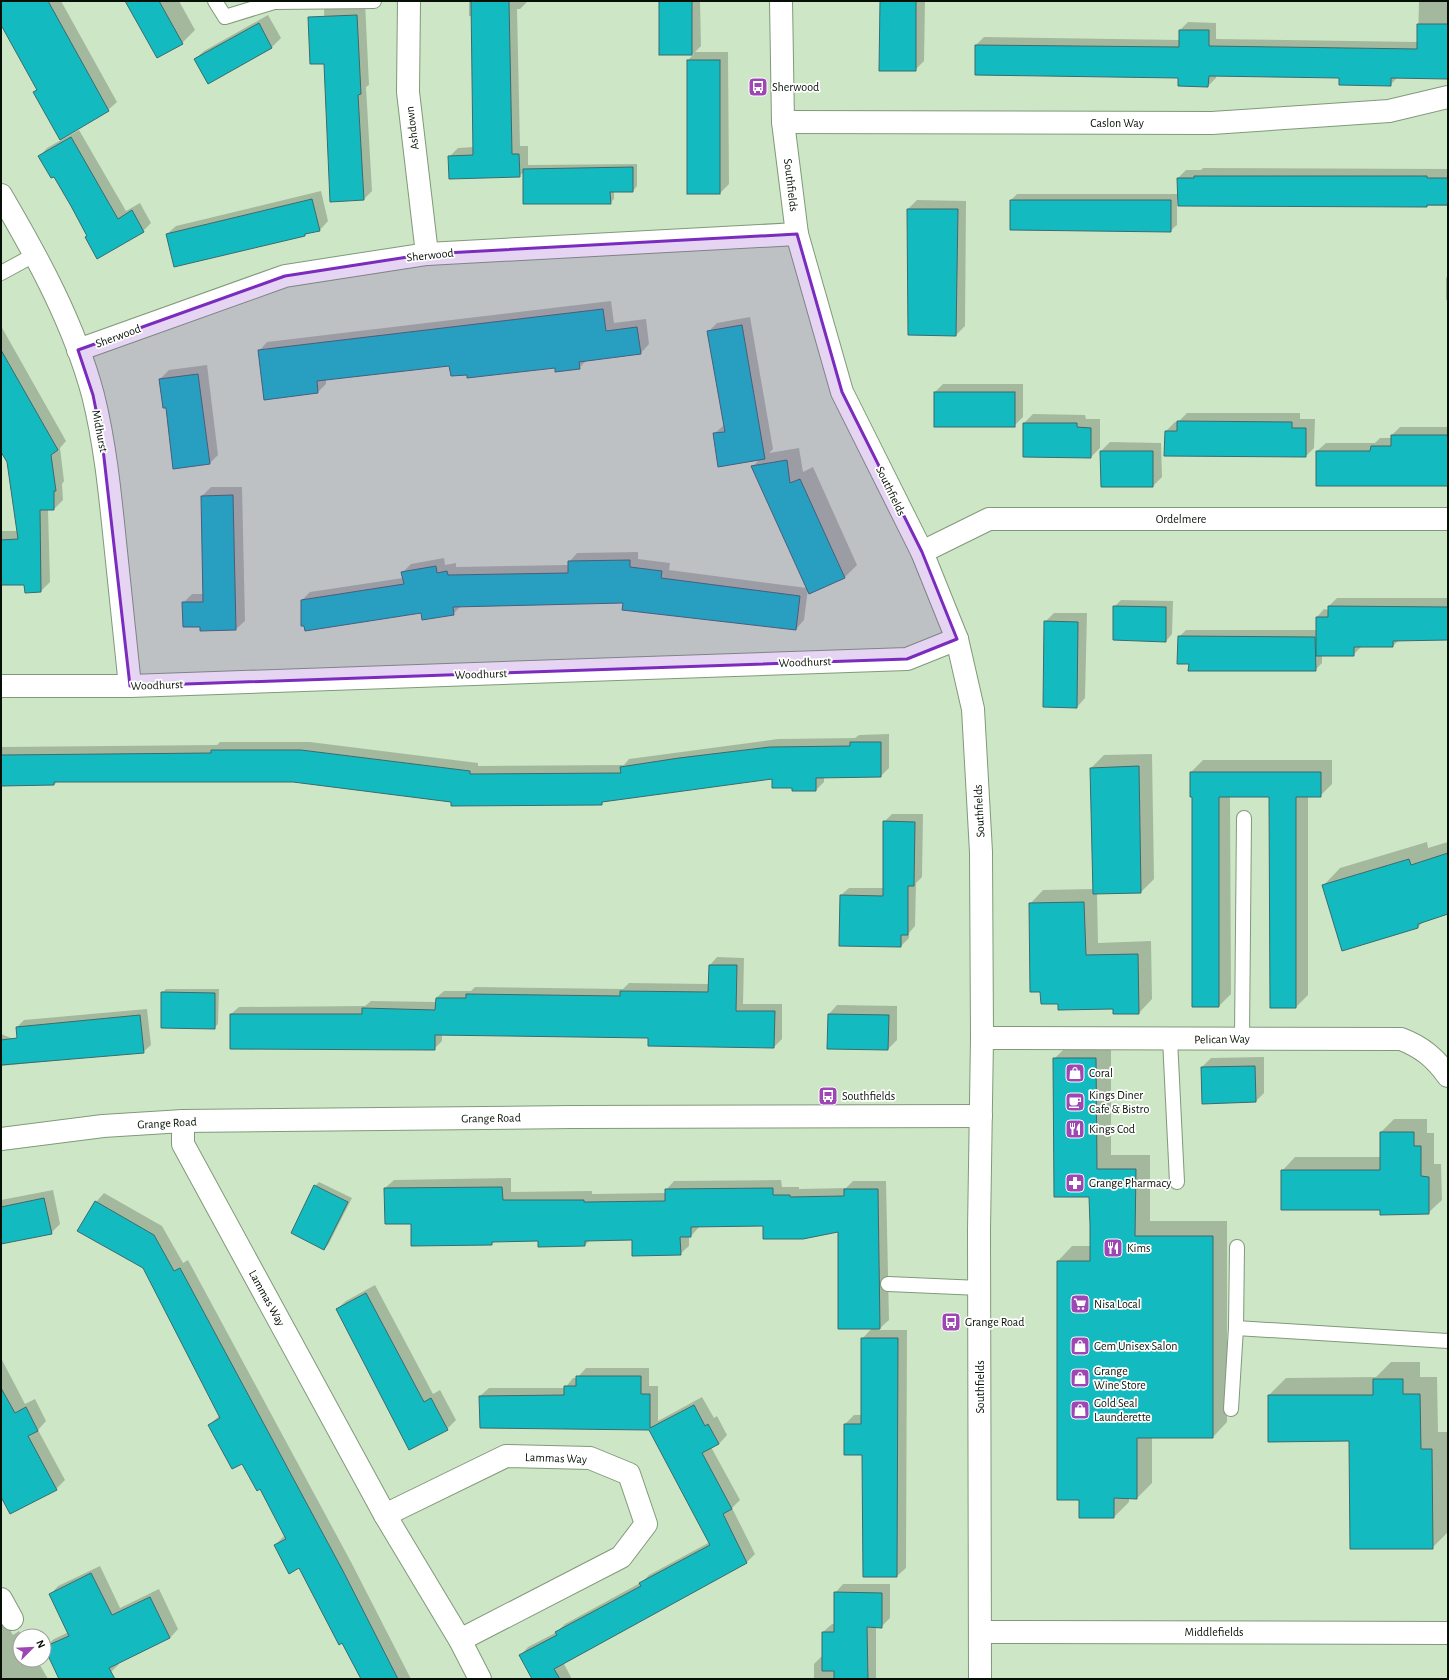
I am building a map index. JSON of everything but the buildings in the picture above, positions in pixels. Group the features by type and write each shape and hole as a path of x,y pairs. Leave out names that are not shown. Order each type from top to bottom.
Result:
{"street":[{"name":"Ashdown","path":"409,1 408,92 427,254"},
{"name":"Southfields","path":"781,1 783,122 797,234 842,392 922,552 957,639 974,709 981,852 982,1038 979,1230 980,1679"},
{"name":"Caslon Way","path":"783,122 1212,123 1389,111 1448,97"},
{"name":"Midhurst","path":"1,195 36,254 78,350 93,395 102,440 110,495 130,686"},
{"name":"Sherwood","path":"78,350 285,276 427,254 797,234"},
{"name":"Ordelmere","path":"922,552 989,519 1448,519"},
{"name":"Woodhurst","path":"1,686 130,686 907,658 957,639"},
{"name":"Pelican Way","path":"982,1038 1401,1039 1416,1045 1429,1054 1448,1076"},
{"name":"Grange Road","path":"1,1139 103,1126 183,1121 981,1116"},
{"name":"Lammas Way","path":"183,1121 183,1144 385,1515 460,1640 480,1679"},
{"name":"Lammas Way","path":"385,1515 506,1456 590,1458 629,1474 646,1524 621,1557 460,1640"},
{"path":"1,1599 12,1619"},
{"name":"Middlefields","path":"980,1632 1448,1633"}],"lane":[{"path":"215,1 225,17 274,2 374,1"},
{"path":"1,273 36,254"},
{"path":"1242,1038 1244,818"},
{"path":"1170,1039 1177,1182"},
{"path":"1232,1409 1236,1328 1237,1246"},
{"path":"888,1284 980,1288"},
{"path":"1236,1328 1448,1341"}],"highlighted area":[{"path":"797,234 842,392 922,552 957,639 907,659 130,686 102,440 93,395 78,350 285,276 427,254"}],"place":[{"name":"Sherwood","path":"758,87"},
{"name":"Coral","path":"1075,1073"},
{"name":"Southfields","path":"828,1096"},
{"name":"Kings Diner Cafe & Bistro","path":"1075,1102"},
{"name":"Kings Cod","path":"1075,1129"},
{"name":"Grange Pharmacy","path":"1075,1183"},
{"name":"Kims","path":"1113,1248"},
{"name":"Nisa Local","path":"1080,1304"},
{"name":"Grange Road","path":"951,1322"},
{"name":"Gem Unisex Salon","path":"1080,1346"},
{"name":"Grange Wine Store","path":"1080,1378"},
{"name":"Gold Seal Launderette","path":"1080,1410"}]}
